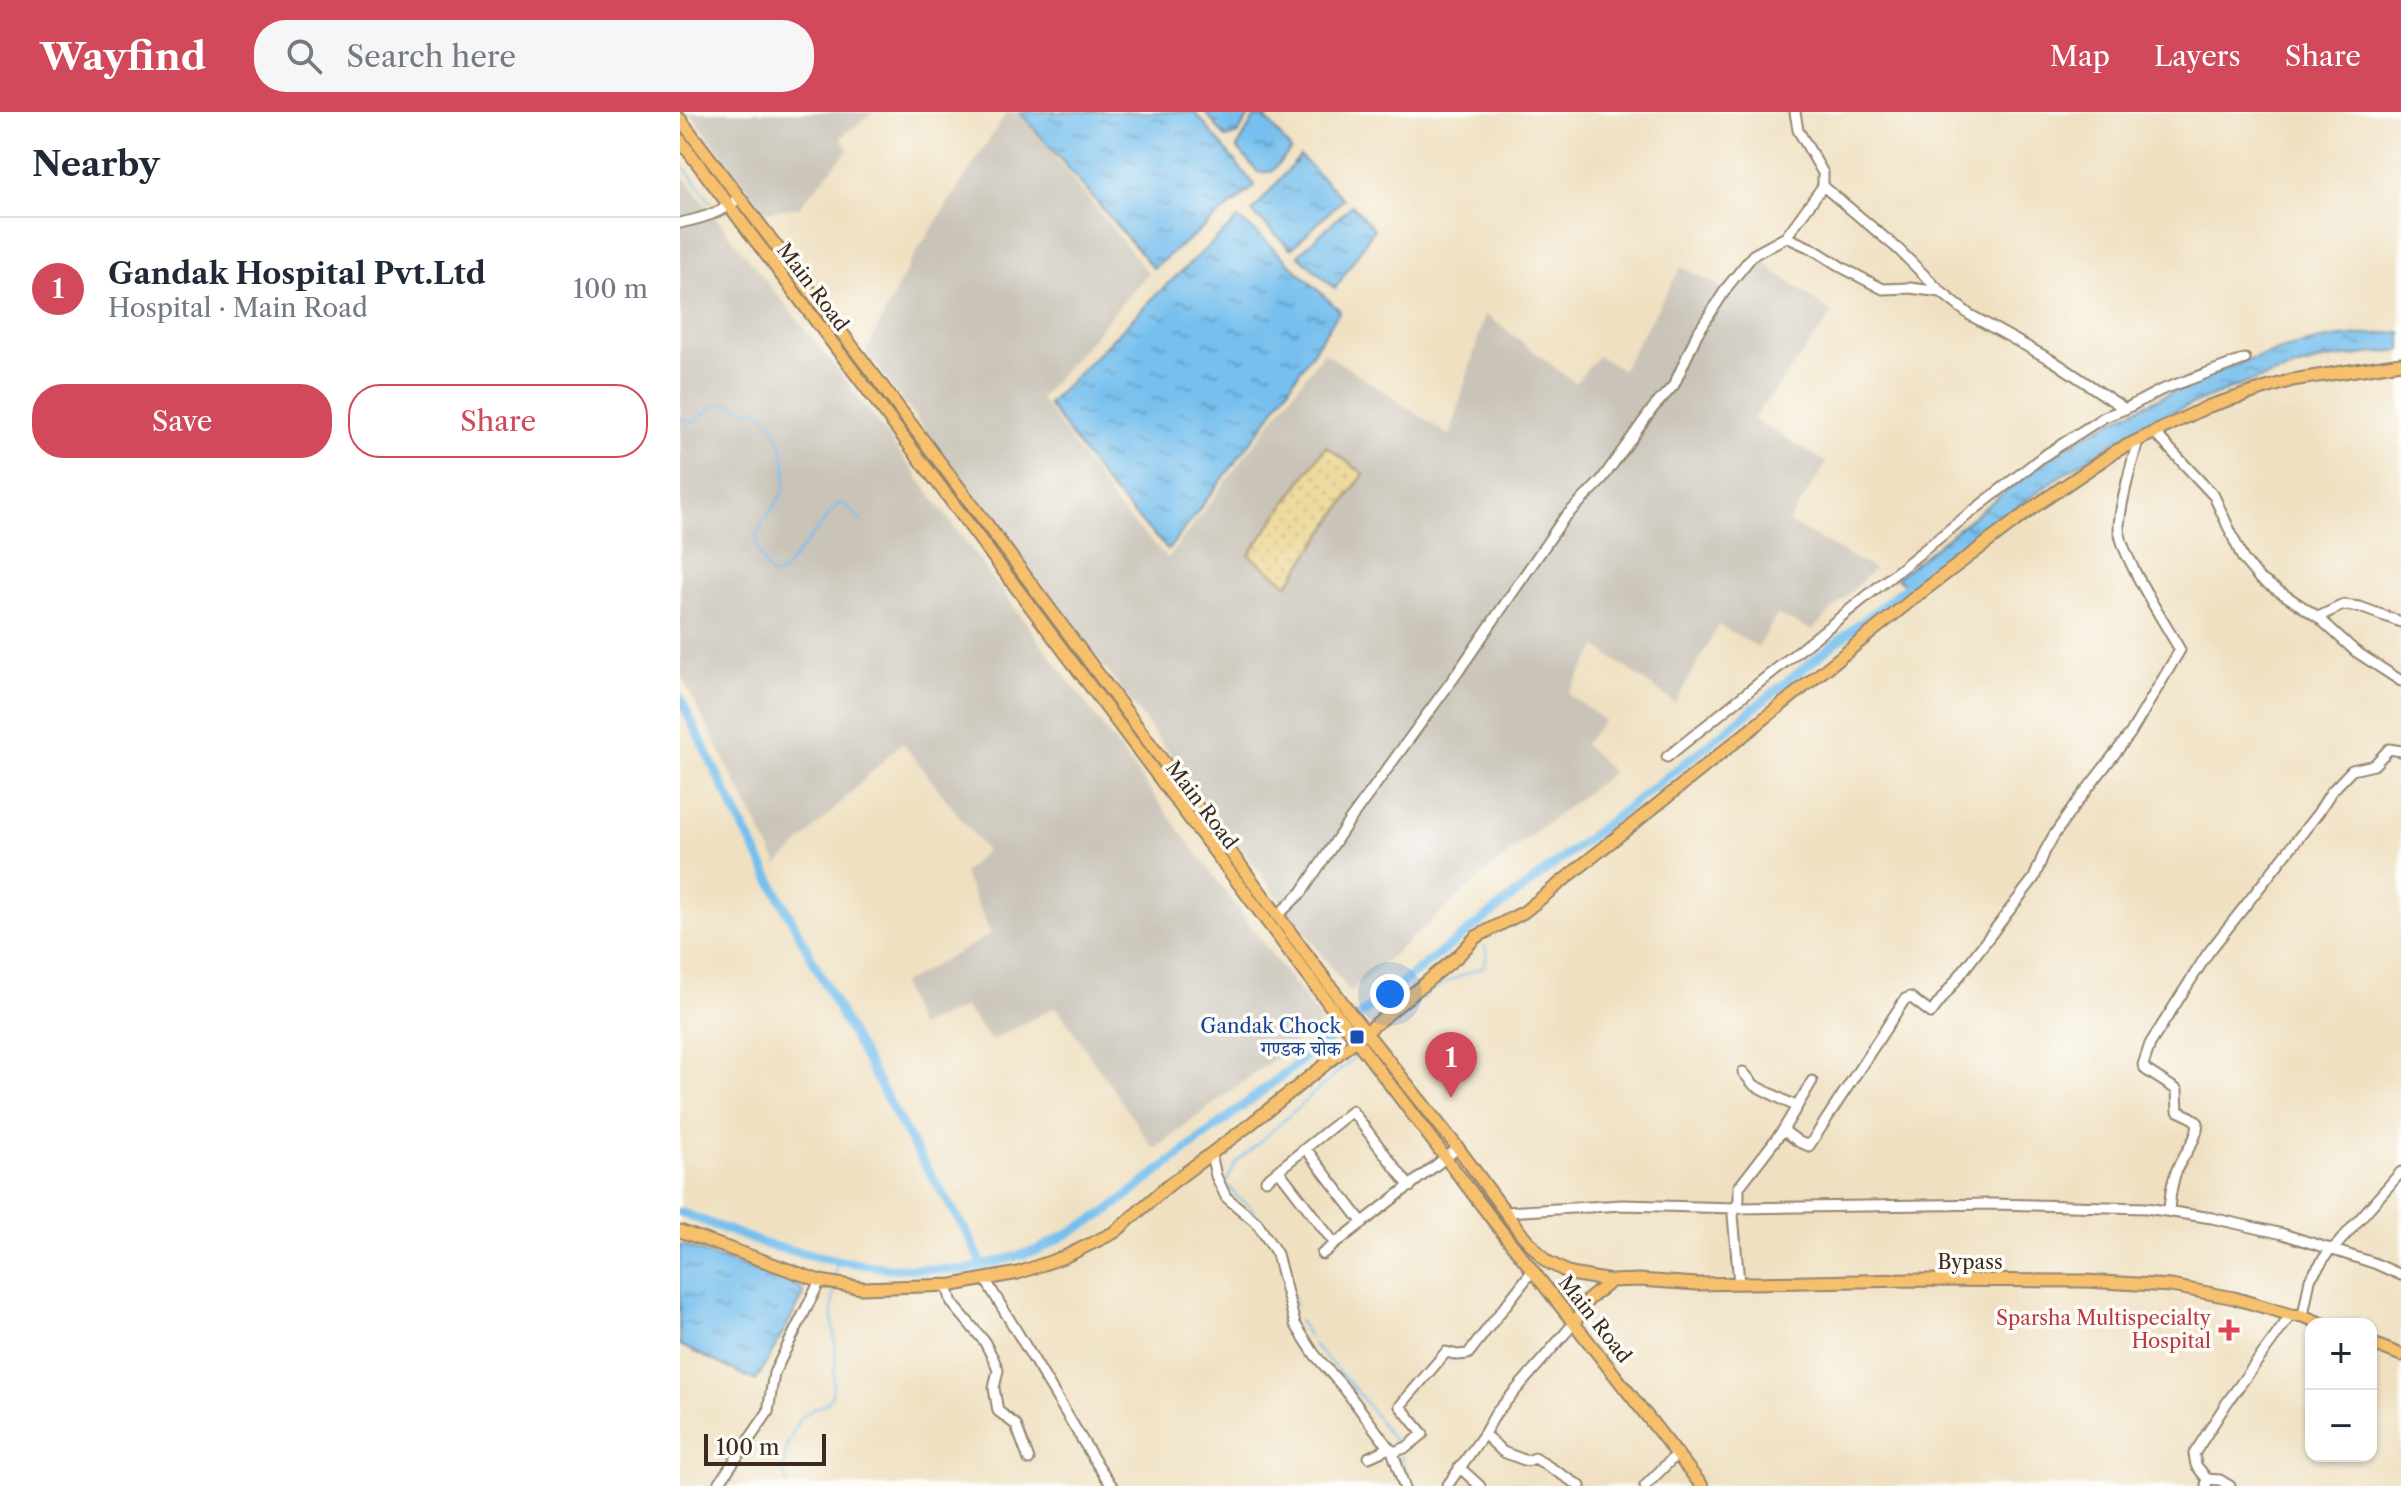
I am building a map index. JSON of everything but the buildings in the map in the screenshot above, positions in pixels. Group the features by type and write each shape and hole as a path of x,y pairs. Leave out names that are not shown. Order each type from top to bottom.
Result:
{"main road":[{"name":"Main Road","path":"680,119 1278,915 1346,1017"},
{"name":"Main Road","path":"680,140 1346,1017 1458,1148 1520,1232"},
{"path":"680,1231 820,1281 862,1288 947,1286 1018,1273 1064,1257 1115,1232 1169,1185 1458,956 1476,937 1524,912 1978,549 2116,451 2209,406 2292,380 2401,363"},
{"path":"966,520 976,510"},
{"name":"Main Road","path":"1360,1034 1446,1158 1702,1486"},
{"name":"Bypass","path":"1520,1232 1546,1261 1558,1268 1571,1274 1611,1281 1697,1284 2086,1281 2171,1286 2234,1298 2306,1318"},
{"path":"1575,1322 1588,1300 1611,1281"},
{"path":"2377,1345 2401,1355"}],"street":[{"path":"1278,915 1302,892 1564,518 1600,482 1653,408 1674,385 1697,334 1728,286 1753,255 1786,237 1823,186 1823,173 1798,130 1795,112"},
{"path":"1823,186 1970,315 2055,362 2125,409"},
{"path":"680,223 712,215 739,198"},
{"path":"1786,237 1883,289 1941,292"},
{"path":"1667,757 2042,457 2104,417 2161,390 2245,359"},
{"path":"2155,433 2214,496 2243,559 2259,578 2318,617 2355,651 2401,681"},
{"path":"1783,1130 1809,1146 1905,999 1910,997 1931,1013 2034,878 2054,835 2130,734 2180,650 2132,566 2119,530 2138,440"},
{"path":"2318,617 2343,605 2360,607 2401,622"},
{"path":"2169,1211 2177,1167 2197,1134 2198,1123 2178,1111 2177,1090 2146,1070 2143,1065 2150,1044 2208,953 2318,813 2331,792 2352,770 2374,765 2389,749 2401,751"},
{"path":"1743,1072 1754,1085 1797,1107"},
{"path":"1739,1283 1733,1215 1739,1200 1739,1187 1783,1130 1812,1081"},
{"path":"1266,1180 1352,1111 1410,1187"},
{"path":"1322,1254 1458,1148"},
{"path":"1306,1149 1363,1223"},
{"path":"1211,1154 1216,1176 1226,1197 1257,1223 1277,1254 1295,1324 1315,1355 1392,1450 1404,1486"},
{"path":"1279,1171 1335,1244"},
{"path":"2230,1486 2220,1480 2206,1483 2194,1454 2226,1404 2297,1315 2310,1279 2331,1248 2401,1172"},
{"path":"1507,1212 1622,1205 1736,1208 1992,1204 2146,1208 2248,1225 2331,1248 2401,1275"},
{"path":"1369,1457 1407,1447 1423,1434 1400,1406 1446,1352 1468,1354 1533,1270"},
{"path":"985,1279 1112,1486"},
{"path":"717,1486 768,1412 774,1373 820,1281"},
{"path":"947,1286 952,1303 984,1341 993,1358 998,1370 994,1388 998,1411 1016,1425 1029,1460"},
{"path":"1447,1486 1496,1413 1575,1322"},
{"path":"1484,1434 1503,1452 1527,1461 1535,1458 1580,1486"},
{"path":"1645,1486 1678,1453"},
{"path":"1459,1467 1480,1486"}],"shaded area":[{"path":"690,112 874,112 841,137 848,150 799,207 766,212"},
{"path":"1007,112 1019,112 1148,273 1040,398 1118,508 1168,558 1324,352 1450,436 1485,314 1575,383 1598,356 1622,370 1681,267 1735,295 1761,261 1833,314 1753,419 1827,463 1788,522 1874,569 1812,630 1777,615 1758,647 1719,625 1675,703 1597,647 1568,694 1604,720 1584,744 1613,772 1516,847 1350,992 866,352 912,259"},
{"path":"680,173 844,378 1322,1022 1154,1149 1056,1006 991,1041 965,1007 918,1027 901,984 991,934 963,873 986,851 902,742 778,865 680,673"}],"sand":[{"path":"1326,446 1364,474 1288,584 1249,555"}],"water":[{"path":"1020,112 1195,112 1255,186 1153,268"},
{"path":"1205,112 1251,112 1238,134 1226,138"},
{"path":"1257,113 1265,117 1291,150 1272,171 1259,173 1237,148"},
{"path":"1300,156 1343,199 1291,249 1252,212"},
{"path":"1352,205 1374,229 1335,289 1298,255"},
{"path":"1238,219 1255,231 1340,311 1263,426 1168,550 1108,487 1048,404 1157,294"},
{"path":"2401,332 2401,350 2326,359 2246,383 2146,422 2056,479 1973,540 1914,590 1896,578 2033,471 2081,438 2124,415 2263,355 2334,338"},
{"path":"680,1244 800,1287 804,1295 756,1381 680,1345"}],"waterway":[{"path":"680,162 711,203"},
{"path":"680,420 696,422 711,408 725,403 744,410 755,408 768,418 774,428 784,458 784,488 762,523 756,541 759,554 771,575 780,575 838,504 844,504 861,521"},
{"path":"680,1212 764,1244 832,1260 889,1268 966,1270 1038,1250 1105,1213 1699,752 1917,578"},
{"path":"680,698 845,1022 914,1147 969,1236 982,1265"},
{"path":"1376,1038 1432,991 1483,967 1487,956 1485,946"},
{"path":"1295,1306 1280,1246 1249,1205 1225,1185 1236,1163 1358,1054"},
{"path":"835,1278 837,1261"},
{"path":"788,1486 783,1470 787,1445 800,1418 824,1405 832,1396 836,1355 832,1311 834,1289"},
{"path":"1299,1320 1310,1338"},
{"path":"1313,1344 1356,1390 1398,1446"},
{"path":"1400,1452 1409,1486"}],"place":[{"name":"Gandak Chock गण्डक चोक","path":"1357,1037"},
{"name":"Gandak Hospital Pvt.Ltd","path":"1451,1098"},
{"name":"Sparsha Multispecialty Hospital","path":"2229,1330"}]}
